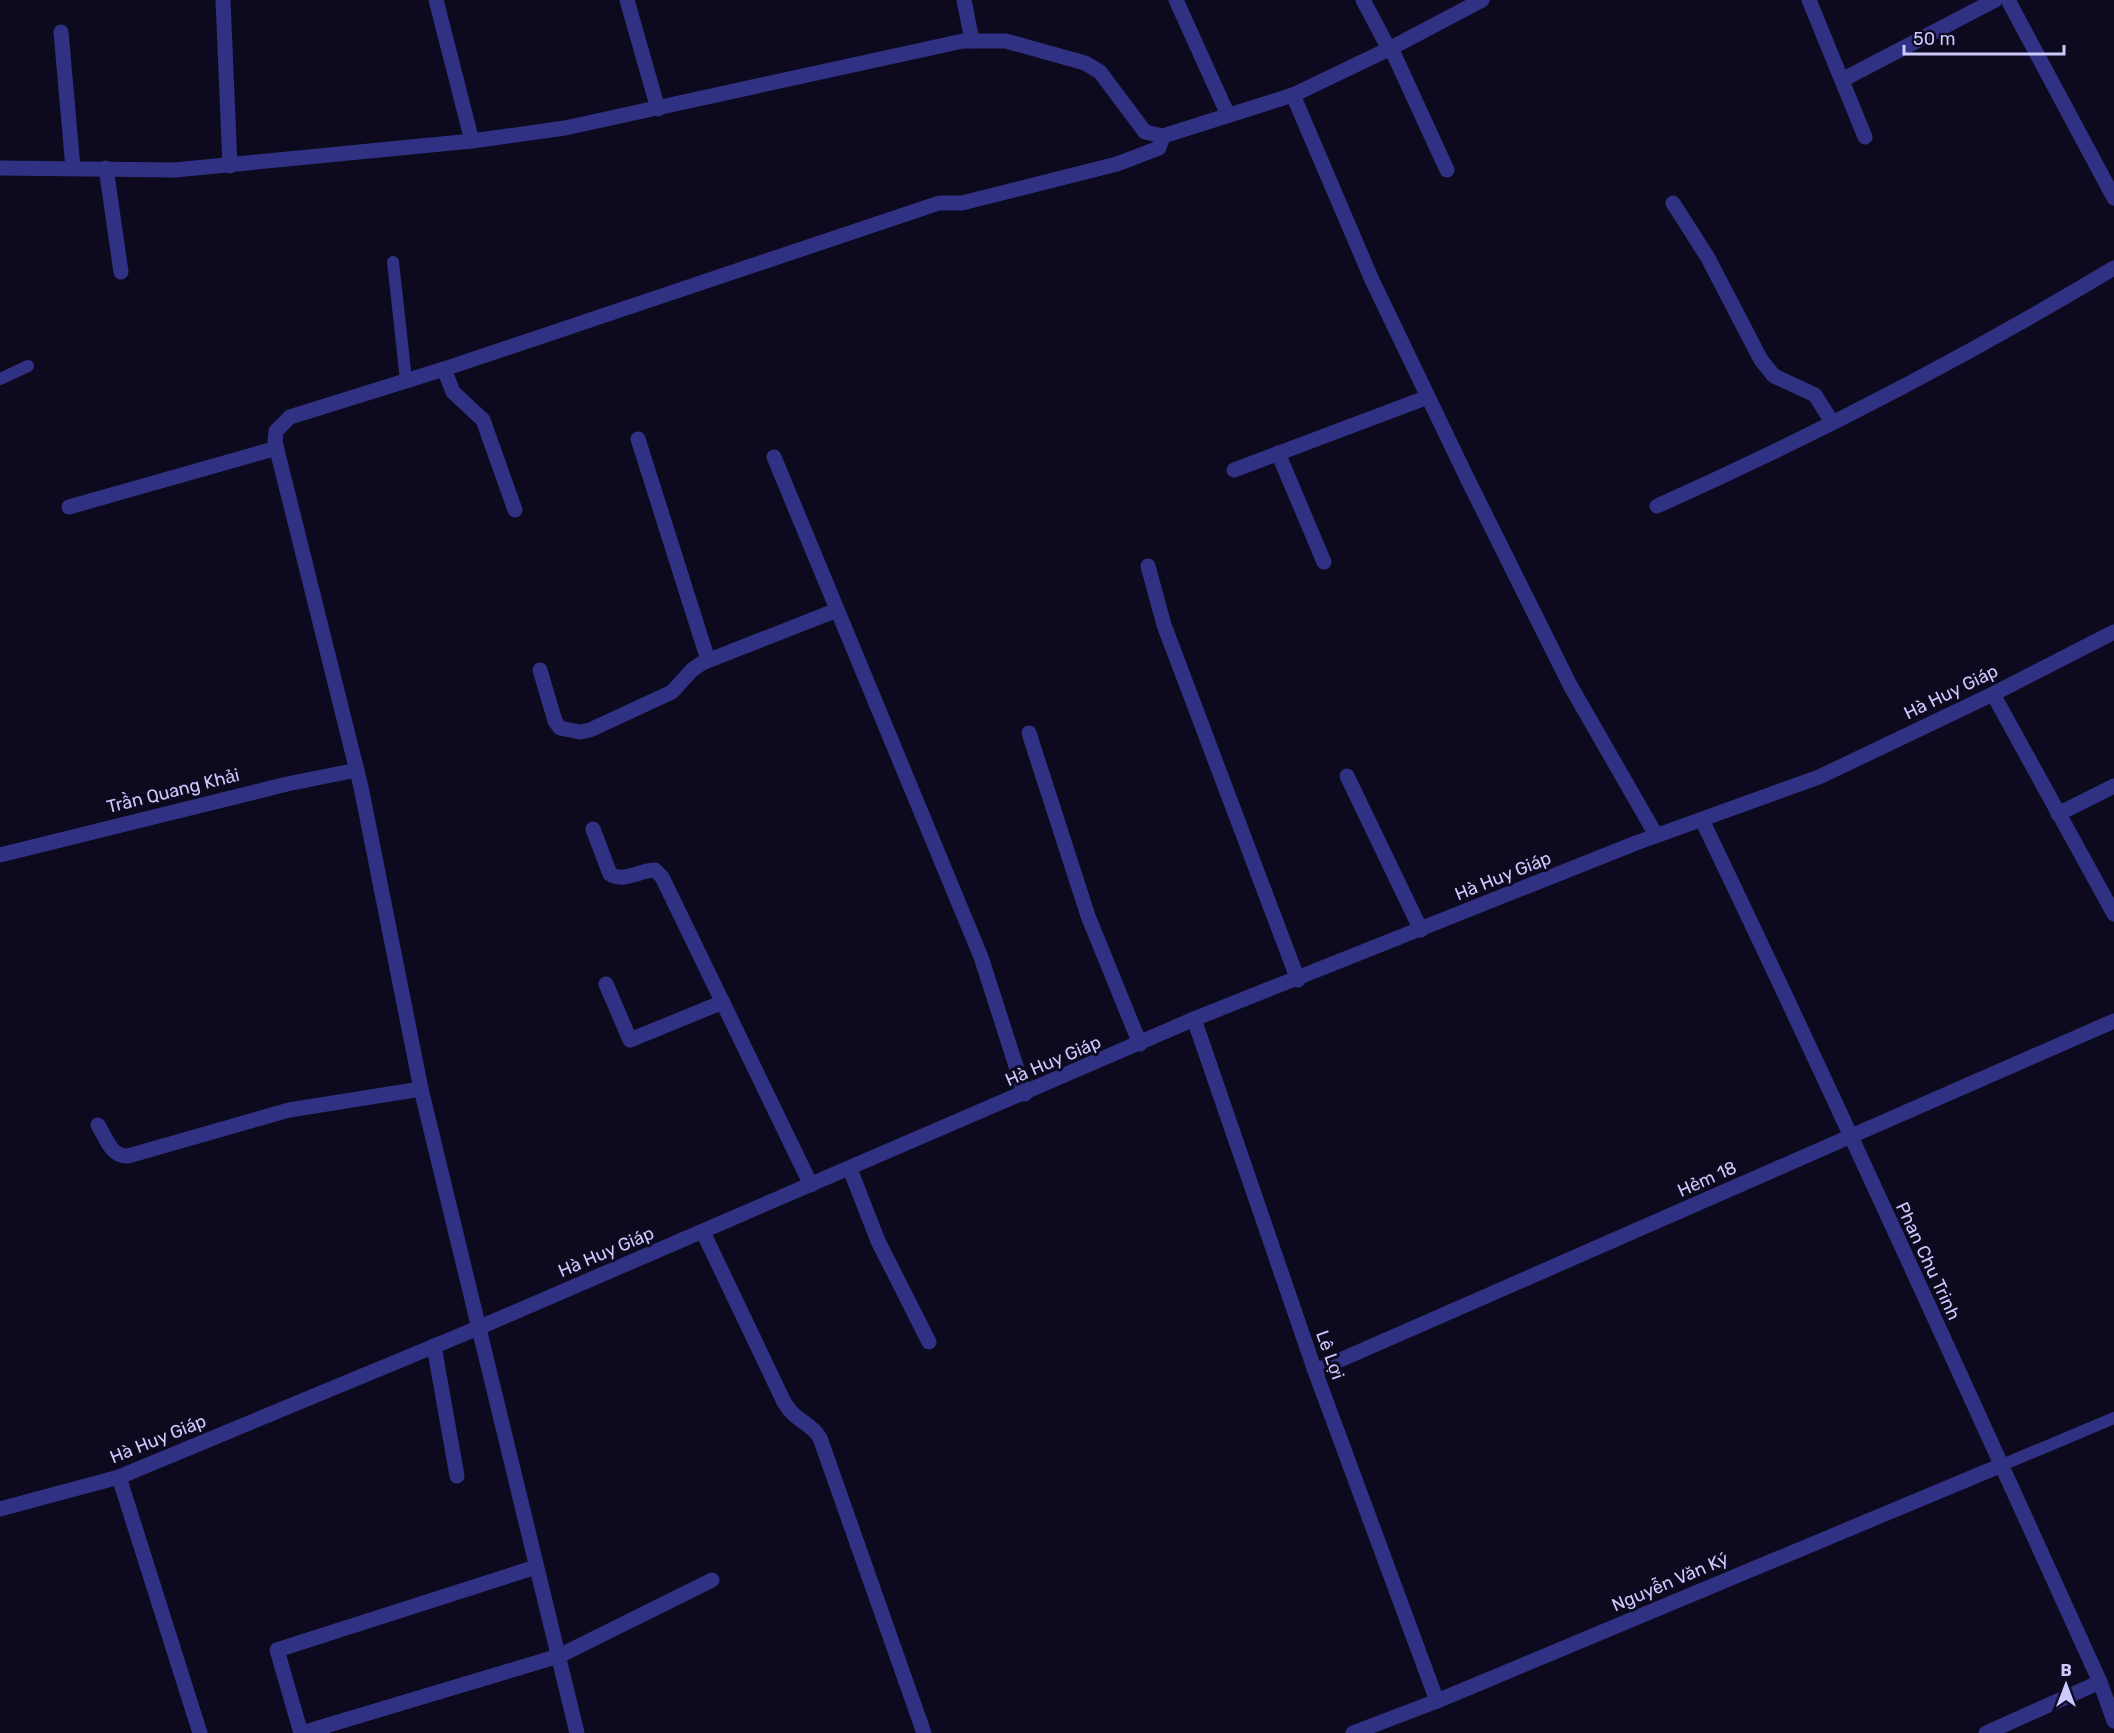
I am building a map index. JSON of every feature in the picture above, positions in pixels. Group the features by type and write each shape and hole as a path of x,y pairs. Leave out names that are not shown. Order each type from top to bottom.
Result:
{"street":[{"path":"223,0 230,166"},
{"path":"436,0 472,141"},
{"path":"627,0 658,109"},
{"path":"964,0 972,41"},
{"path":"1176,0 1228,115"},
{"path":"1363,0 1390,48 1447,170"},
{"path":"0,168 176,170 230,166 315,154 472,141 565,128 972,41 1006,41 1085,63 1100,72 1144,132 1164,136 1293,95 1482,0"},
{"path":"1809,0 1865,137"},
{"path":"1842,80 1995,0"},
{"path":"2008,0 2114,198"},
{"path":"61,32 73,168"},
{"path":"1293,95 1372,280 1428,397 1570,685 1656,835"},
{"path":"577,1733 421,1089 357,770 277,448 276,431 290,417 444,369 939,203 962,203 1117,164 1159,148 1164,136"},
{"path":"106,168 121,272"},
{"path":"1673,203 1708,258 1761,360 1774,376 1815,395 1832,422"},
{"path":"1657,506 1758,460 2004,334 2114,268"},
{"path":"444,369 453,392 483,420 515,510"},
{"path":"1234,471 1428,397"},
{"path":"638,439 708,660"},
{"path":"69,507 277,448"},
{"path":"1278,453 1324,561"},
{"path":"774,457 981,957 1026,1094"},
{"path":"1148,566 1164,625 1298,980"},
{"path":"540,670 555,721 560,728 580,732 658,700 678,687 692,670 708,660 837,610"},
{"name":"Hà Huy Giáp","path":"0,1509 119,1477 478,1328 1026,1094 1194,1019 1298,980 1656,835 1819,777 1993,694 2114,632"},
{"path":"1993,694 2114,914"},
{"path":"1029,733 1088,916 1140,1044"},
{"name":"Trần Quang Khải","path":"0,855 264,790 357,770"},
{"path":"1347,776 1421,930"},
{"path":"2058,814 2114,786"},
{"name":"Phan Chu Trinh","path":"1702,820 1851,1136 2002,1465 2100,1682 2114,1721"},
{"path":"593,829 610,874 623,878 645,870 655,870 662,878 811,1185"},
{"path":"606,984 630,1040 723,1002"},
{"name":"Lê Lợi","path":"1194,1019 1315,1371 1437,1701"},
{"name":"Hẻm 18","path":"1315,1371 2114,1021"},
{"path":"98,1125 114,1153 120,1157 289,1110 421,1089"},
{"path":"850,1169 878,1241 929,1342"},
{"path":"703,1232 784,1402 793,1417 814,1427 820,1437 924,1733"},
{"path":"434,1346 457,1476"},
{"name":"Nguyễn Văn Ký","path":"1353,1733 1437,1701 2002,1465"},
{"path":"119,1477 200,1733"},
{"path":"536,1567 277,1650 302,1733 559,1656 712,1580"},
{"path":"1986,1733 2100,1682"}],"lane":[{"path":"393,262 406,380"},
{"path":"0,379 28,366"},
{"path":"2002,1465 2114,1418"}]}
